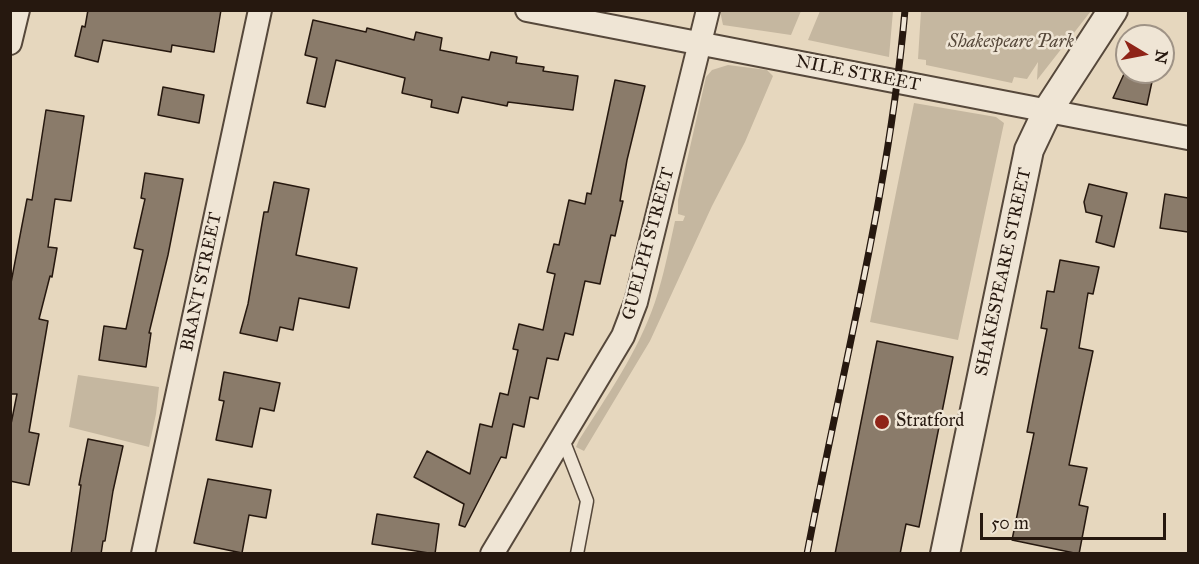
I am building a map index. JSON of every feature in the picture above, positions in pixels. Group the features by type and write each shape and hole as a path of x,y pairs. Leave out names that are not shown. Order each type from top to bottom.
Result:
{"street":[{"path":"10,43 18,10"},
{"name":"BRANT STREET","path":"143,554 260,10"},
{"name":"NILE STREET","path":"527,10 1188,138"},
{"name":"GUELPH STREET","path":"492,554 623,336 636,302 708,10"},
{"name":"SHAKESPEARE STREET","path":"945,554 1029,150 1048,110 1113,10"}],"lane":[{"path":"562,437 588,501 577,554"}],"green space":[{"path":"720,10 801,11 791,35 723,25"},
{"name":"Shakespeare Park","path":"921,10 1091,11 1037,80 1038,62 1027,79 1014,77 1012,83 926,65 926,60 918,59"},
{"path":"820,11 893,11 889,57 808,40"},
{"path":"728,65 767,70 773,76 745,142 712,206 650,341 584,451 576,447 579,440 640,338 658,292 675,221 683,221 685,216 678,214 678,200 706,77 712,70"},
{"path":"914,103 996,117 1004,123 958,340 870,322"},
{"path":"78,375 159,387 149,447 69,427"}],"building":[{"path":"88,10 221,10 214,52 172,45 171,52 103,40 98,62 75,56"},
{"path":"313,20 366,32 367,28 414,40 416,32 442,38 440,50 489,60 491,52 517,57 516,63 544,67 543,71 578,76 573,110 508,102 507,106 462,97 458,113 431,107 432,100 402,93 405,78 336,60 325,107 307,103 317,58 305,55"},
{"path":"615,80 645,86 627,160 620,201 623,201 615,236 611,235 600,284 585,281 573,335 565,333 558,360 547,358 538,399 530,397 524,427 513,424 506,458 501,457 465,527 459,525 464,504 414,477 427,451 470,474 480,424 492,427 500,393 508,395 518,350 513,349 519,324 543,330 555,274 547,272 554,244 559,245 569,200 585,204 587,193 591,194"},
{"path":"1119,84 1152,84 1147,105 1113,98"},
{"path":"163,87 204,95 199,123 158,115"},
{"path":"46,110 84,116 71,201 55,199 48,247 57,248 52,277 50,276 39,319 48,321 29,432 39,434 29,485 10,481 10,429 17,394 10,394 10,288 27,199 32,200"},
{"path":"145,173 183,179 149,333 151,333 146,367 99,360 104,326 126,329 143,250 134,248 145,199 141,198"},
{"path":"274,182 309,189 296,255 357,268 349,308 299,298 293,330 280,327 277,341 240,333 248,304 264,212 268,212"},
{"path":"1089,184 1127,193 1114,247 1096,242 1102,216 1086,212 1084,202"},
{"path":"1165,194 1188,198 1188,232 1160,228"},
{"path":"1060,260 1099,267 1093,294 1088,293 1079,348 1093,351 1069,465 1087,468 1079,505 1088,507 1079,554 1012,540 1034,433 1027,432 1047,329 1041,328 1047,291 1054,292"},
{"path":"877,341 953,357 919,527 906,524 900,554 835,554"},
{"path":"224,372 280,383 274,411 260,408 252,447 216,440 224,401 219,400"},
{"path":"88,439 123,446 101,554 71,554 81,485 79,485"},
{"path":"208,479 271,490 266,518 249,515 242,553 194,543"},
{"path":"377,514 439,524 435,554 372,544"}],"railway":[{"path":"807,554 876,215 898,79 905,10"}],"place":[{"name":"Stratford","path":"882,422"}]}
